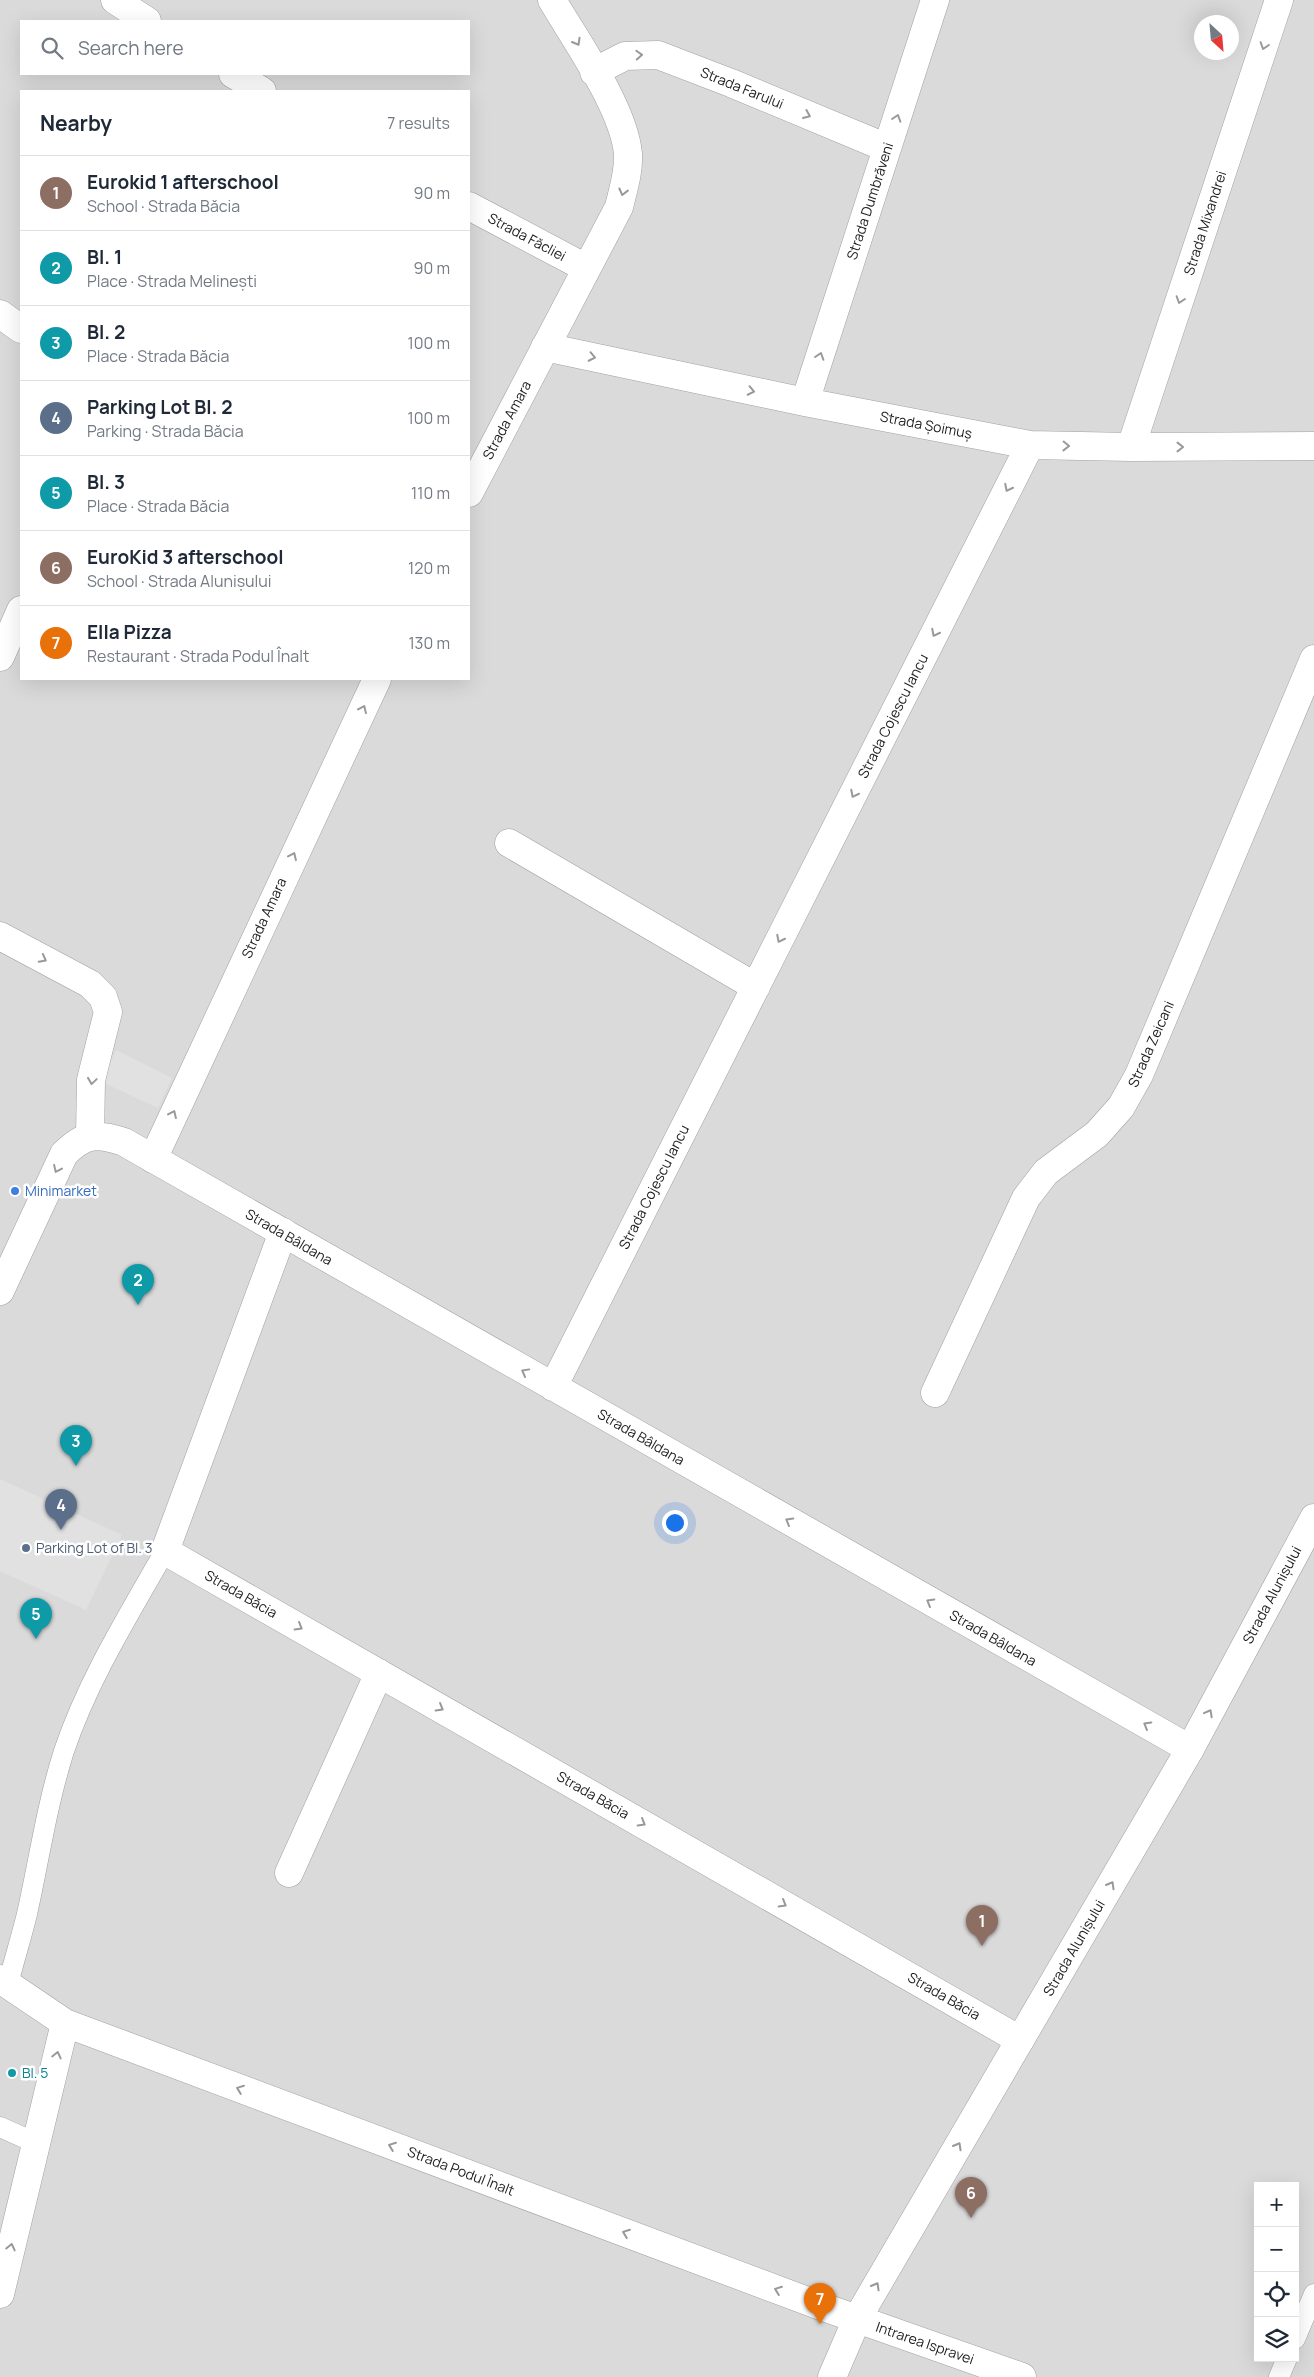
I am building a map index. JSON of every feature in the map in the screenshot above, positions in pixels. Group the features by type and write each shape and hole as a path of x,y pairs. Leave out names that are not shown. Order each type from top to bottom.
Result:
{"street":[{"path":"115,0 145,20"},
{"path":"545,347 619,207 626,177 628,155 625,134 616,109 552,0"},
{"name":"Strada Dumbrăveni","path":"806,402 935,0"},
{"name":"Strada Mixandrei","path":"1131,447 1279,0"},
{"name":"Strada Farului","path":"594,72 625,56 658,55 888,148"},
{"path":"234,75 260,90"},
{"name":"Strada Făcliei","path":"470,207 586,268"},
{"path":"0,314 20,328"},
{"name":"Strada Șoimuș","path":"545,347 806,402 1030,445 1131,447 1314,446"},
{"name":"Strada Amara","path":"470,491 545,347"},
{"name":"Strada Cojescu Iancu","path":"552,1387 1030,445"},
{"path":"0,657 20,612"},
{"name":"Strada Zeicani","path":"935,1393 1026,1198 1046,1172 1098,1134 1121,1107 1139,1074 1314,660"},
{"name":"Strada Amara","path":"153,1159 377,680"},
{"path":"508,843 756,987"},
{"path":"0,936 90,984 103,997 108,1012 92,1080 90,1136 74,1143 64,1154 0,1291"},
{"name":"Strada Bâldana","path":"90,1136 106,1136 124,1142 1190,1749"},
{"path":"165,1551 283,1232"},
{"name":"Strada Alunișului","path":"832,2377 857,2319 1190,1749 1314,1518"},
{"name":"Strada Băcia","path":"165,1551 1020,2040"},
{"path":"289,1873 379,1674"},
{"name":"Strada Podul Înalt","path":"4,1981 65,2023 857,2319"},
{"path":"0,2294 65,2023"},
{"name":"Intrarea Ispravei","path":"857,2319 1022,2377"}],"lane":[{"path":"4,1981 26,1915 50,1804 84,1698 165,1551"},
{"path":"0,2127 36,2143"},
{"path":"1299,2330 1314,2294"},
{"path":"1280,2377 1286,2362"}],"shaded area":[{"path":"0,0 1314,0 1314,2377 0,2377"},
{"path":"116,1050 172,1078 158,1108 102,1082"},
{"path":"0,1479 122,1535 86,1610 0,1571"}],"place":[{"name":"Minimarket","path":"15,1191"},
{"name":"Bl. 1","path":"138,1305"},
{"name":"Bl. 2","path":"76,1466"},
{"name":"Parking Lot Bl. 2","path":"61,1530"},
{"name":"Parking Lot of Bl. 3","path":"26,1548"},
{"name":"Bl. 3","path":"36,1639"},
{"name":"Eurokid 1 afterschool","path":"982,1946"},
{"name":"Bl. 5","path":"12,2073"},
{"name":"EuroKid 3 afterschool","path":"971,2218"},
{"name":"Ella Pizza","path":"820,2324"}]}
